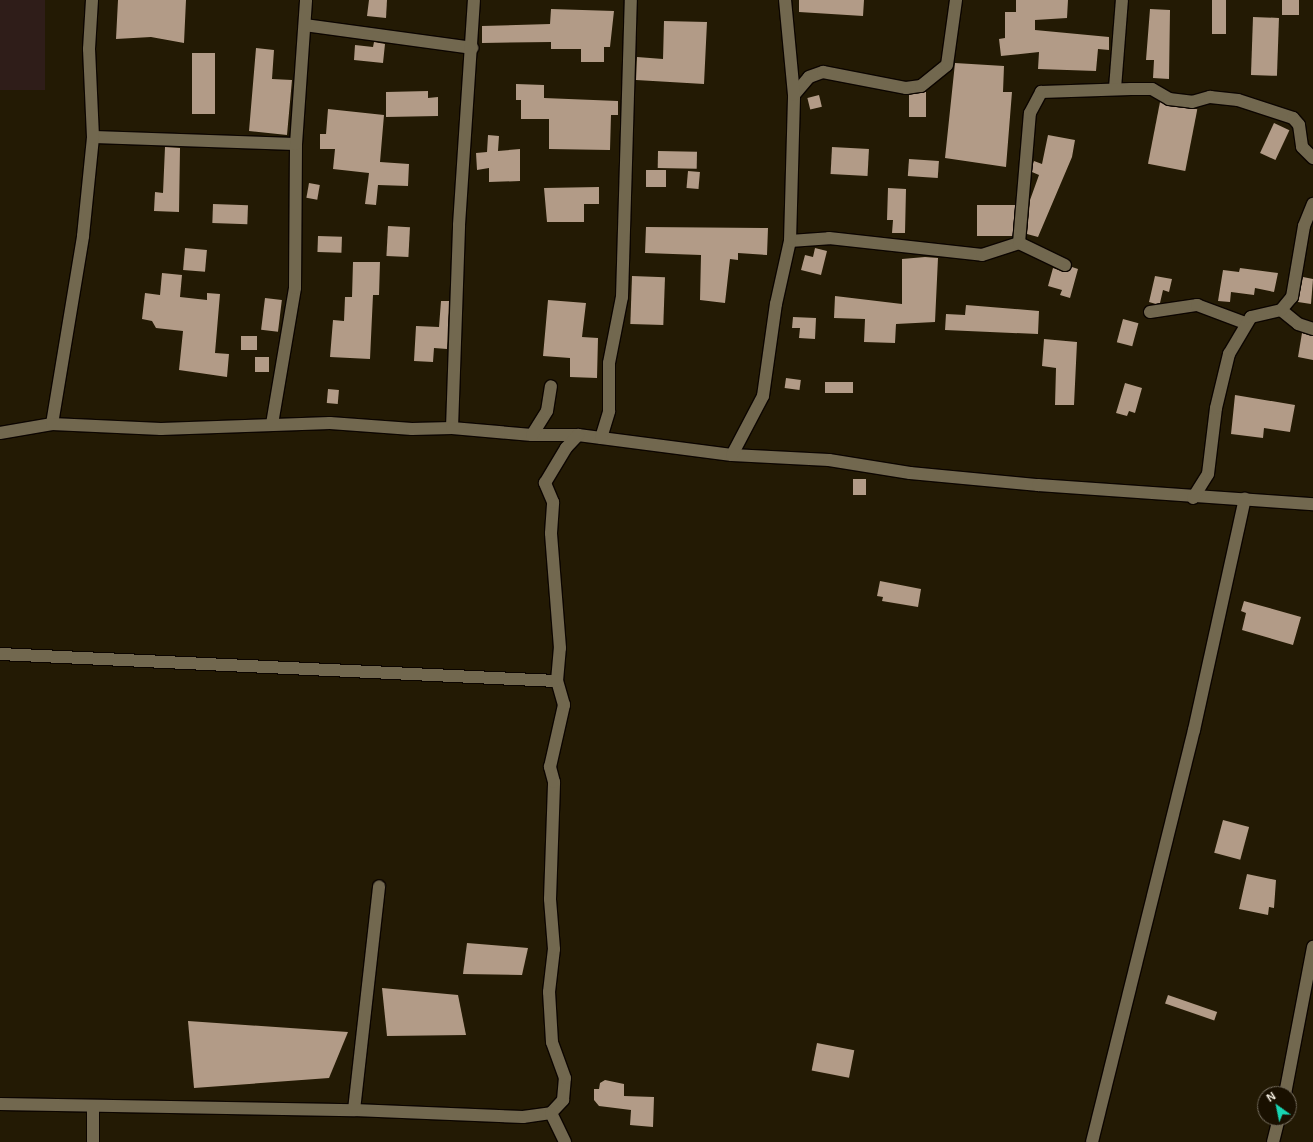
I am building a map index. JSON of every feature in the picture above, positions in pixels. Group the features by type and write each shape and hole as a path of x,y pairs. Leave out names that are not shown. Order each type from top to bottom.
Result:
{"street":[{"path":"52,424 83,236 93,137 89,49 92,0"},
{"path":"272,424 295,288 296,144 306,0"},
{"path":"452,428 461,181 472,48 474,0"},
{"path":"601,438 609,411 609,363 622,297 631,0"},
{"path":"732,455 763,396 776,304 790,241 794,95 785,0"},
{"path":"794,95 809,77 823,72 906,88 921,86 947,64 956,0"},
{"path":"1115,88 1122,0"},
{"path":"305,25 472,48"},
{"path":"1019,243 1027,138 1035,99 1041,92 1115,88 1152,89 1169,99 1192,102 1210,97 1238,100 1273,109 1299,125 1302,147 1313,158"},
{"path":"93,137 296,144"},
{"path":"1193,498 1208,474 1223,372 1245,323 1251,317 1281,310 1292,297 1297,282 1299,249 1313,204"},
{"path":"790,241 829,238 982,255 1019,243 1065,265"},
{"path":"1150,312 1197,305 1245,323"},
{"path":"1281,310 1298,324 1313,329"},
{"path":"532,436 547,411 552,386"},
{"path":"0,433 52,424 161,429 272,424 452,428 532,436 578,435 732,455 829,460 910,473 1193,498 1245,499 1313,504"},
{"path":"0,1104 94,1107 354,1110 523,1117 551,1113 563,1100 565,1078 552,1042 549,992 554,949 550,899 554,782 550,767 564,705 557,681 560,648 551,533 553,502 545,483 566,448 578,435"},
{"path":"1092,1142 1194,730 1245,499"},
{"path":"0,654 557,681"},
{"path":"354,1110 379,886"},
{"path":"1287,1086 1313,948"},
{"path":"93,1142 94,1107"},
{"path":"551,1113 565,1142"},
{"path":"1273,1142 1277,1126"}],"shaded area":[{"path":"0,0 45,0 45,90 0,90"}],"building":[{"path":"118,0 186,0 184,43 151,37 116,39"},
{"path":"369,0 387,0 386,18 367,16"},
{"path":"799,0 864,0 863,16 799,12"},
{"path":"1016,0 1068,0 1067,18 1035,20 1035,30 1109,37 1109,50 1098,49 1096,71 1038,69 1039,52 1001,56 999,39 1005,38 1005,12 1016,12"},
{"path":"1212,0 1226,0 1226,34 1212,34"},
{"path":"1282,0 1299,0 1299,15 1282,15"},
{"path":"551,9 614,11 610,47 604,47 604,62 581,62 581,49 551,49 551,42 482,43 482,26 550,24"},
{"path":"1150,9 1170,10 1169,79 1153,78 1154,60 1146,60"},
{"path":"1253,17 1279,18 1277,76 1251,75"},
{"path":"664,21 707,22 704,84 636,80 637,57 663,59"},
{"path":"374,42 385,44 383,63 354,60 355,45 373,47"},
{"path":"256,48 274,50 272,79 292,80 287,135 249,131"},
{"path":"192,53 215,53 215,114 192,114"},
{"path":"955,63 1004,66 1003,92 1012,92 1006,167 945,158"},
{"path":"516,84 544,85 544,98 618,101 618,115 611,115 610,150 549,149 549,119 521,119 521,100 516,100"},
{"path":"428,91 428,98 438,97 438,116 386,117 386,92"},
{"path":"909,92 926,92 926,117 909,117"},
{"path":"819,95 822,107 810,110 807,98"},
{"path":"1160,102 1197,109 1185,171 1148,164"},
{"path":"328,109 384,115 380,162 409,164 408,186 378,185 376,205 365,204 369,173 333,169 335,149 320,149 320,134 326,134"},
{"path":"1274,123 1289,130 1275,160 1260,153"},
{"path":"488,135 499,136 498,151 520,149 520,181 489,182 489,168 477,170 476,153 487,152"},
{"path":"1048,135 1075,140 1072,157 1038,237 1027,234 1030,200 1039,175 1032,172 1034,161 1042,164"},
{"path":"165,147 180,148 179,212 154,211 155,192 163,193"},
{"path":"832,147 869,149 868,176 831,174"},
{"path":"658,151 697,152 697,169 658,168"},
{"path":"909,159 939,161 938,178 908,176"},
{"path":"646,170 666,170 666,187 646,187"},
{"path":"688,171 700,172 698,189 687,188"},
{"path":"309,183 320,185 317,200 306,198"},
{"path":"599,187 599,204 584,204 584,222 547,222 544,188"},
{"path":"888,188 906,189 905,233 892,233 893,220 887,220"},
{"path":"213,204 248,205 247,224 212,223"},
{"path":"977,205 1015,205 1015,236 977,236"},
{"path":"388,226 410,227 408,257 386,256"},
{"path":"646,227 768,228 767,255 738,253 738,260 730,259 725,303 700,300 701,255 645,253"},
{"path":"318,236 342,237 341,253 317,252"},
{"path":"185,248 207,250 205,272 183,270"},
{"path":"815,248 827,251 821,275 801,270 805,255 813,257"},
{"path":"925,257 938,258 935,322 896,324 895,343 864,342 865,319 834,318 835,296 902,304 902,259"},
{"path":"353,262 380,262 379,295 373,295 370,359 330,357 333,320 344,321 345,297 352,297"},
{"path":"1072,267 1078,269 1070,298 1060,295 1062,290 1048,286 1053,268 1065,272"},
{"path":"1240,268 1278,273 1274,292 1255,288 1254,295 1231,292 1230,302 1218,301 1223,270 1239,272"},
{"path":"162,273 182,275 180,297 207,300 207,293 220,294 215,353 229,354 227,377 179,370 183,331 156,328 152,321 142,319 145,293 160,295"},
{"path":"632,276 665,277 663,325 630,324"},
{"path":"1155,276 1172,279 1169,292 1163,290 1160,303 1156,304 1149,302"},
{"path":"1303,277 1313,279 1311,304 1298,302"},
{"path":"265,298 282,300 278,332 261,330"},
{"path":"548,300 586,303 582,337 598,338 597,378 570,377 570,358 543,356"},
{"path":"441,301 449,301 447,349 434,348 433,362 414,361 416,326 439,327"},
{"path":"966,305 1039,311 1038,334 945,330 946,314 965,315"},
{"path":"793,317 816,318 815,339 799,338 800,328 792,328"},
{"path":"1123,319 1138,323 1132,346 1117,342"},
{"path":"1302,333 1313,336 1313,360 1298,357"},
{"path":"241,336 257,336 257,350 241,350"},
{"path":"1044,339 1077,342 1074,405 1055,405 1056,368 1042,366"},
{"path":"255,357 269,357 269,372 255,372"},
{"path":"786,378 801,380 799,390 785,388"},
{"path":"825,382 853,382 853,393 825,393"},
{"path":"1125,383 1142,388 1135,413 1129,411 1127,416 1116,413"},
{"path":"328,389 339,390 338,404 327,403"},
{"path":"1235,395 1295,405 1290,432 1264,428 1263,438 1231,434"},
{"path":"853,479 866,479 866,495 853,495"},
{"path":"880,581 921,589 918,607 882,601 883,597 877,596"},
{"path":"1244,601 1301,617 1293,645 1242,630 1246,613 1241,611"},
{"path":"1223,820 1249,827 1240,860 1214,853"},
{"path":"1247,874 1276,880 1274,908 1269,907 1268,915 1239,909"},
{"path":"467,943 528,948 522,975 463,974"},
{"path":"382,988 458,995 466,1035 387,1036"},
{"path":"1168,995 1217,1012 1214,1020 1165,1004"},
{"path":"188,1021 348,1032 329,1078 194,1088"},
{"path":"817,1043 854,1050 849,1078 812,1070"},
{"path":"605,1080 624,1084 624,1096 654,1097 653,1127 630,1125 631,1110 599,1106 594,1100 594,1089 599,1089 600,1083"}]}
